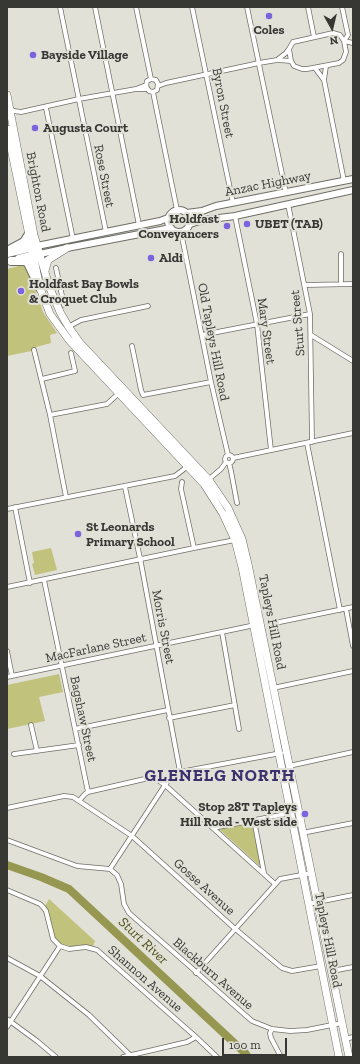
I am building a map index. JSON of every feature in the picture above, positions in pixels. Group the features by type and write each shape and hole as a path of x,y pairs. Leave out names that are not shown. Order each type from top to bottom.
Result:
{"highway":[{"path":"7,252 24,242 29,234"},
{"path":"7,252 35,251"},
{"path":"9,262 35,251"},
{"path":"9,262 25,260 28,263 40,288"}],"main road":[{"name":"Brighton Road","path":"7,95 8,108 12,121 35,251"},
{"name":"Brighton Road","path":"7,130 29,234 35,251"},
{"path":"45,271 48,260 67,248"},
{"name":"Tapleys Hill Road","path":"35,251 45,271 65,329 77,350 121,391 206,482 228,508 242,539 248,564 257,625 283,753 289,766 304,833 349,1057"},
{"name":"Tapleys Hill Road","path":"35,251 40,288 50,314 65,329"},
{"name":"Tapleys Hill Road","path":"206,482 224,514 235,540 273,688 291,813 302,875 340,1057"}],"street":[{"name":"Rose Street","path":"60,7 106,232"},
{"path":"95,7 139,226"},
{"path":"136,7 151,79"},
{"name":"Byron Street","path":"192,7 233,203"},
{"path":"247,7 286,193"},
{"path":"308,7 314,37"},
{"path":"342,7 348,35 344,41"},
{"path":"277,60 284,56 293,42 335,33 342,37 344,41 345,54 339,63 305,69 297,68 292,64 289,49"},
{"path":"344,41 353,44"},
{"path":"345,49 353,44"},
{"path":"158,84 277,60 291,61"},
{"path":"326,66 324,80 348,180 350,181 353,190"},
{"path":"315,68 324,80"},
{"path":"146,87 148,81 151,79"},
{"path":"151,79 155,79 158,84 157,90 153,92"},
{"path":"8,108 16,112 26,112 146,87"},
{"path":"146,87 149,91 153,92"},
{"path":"153,92 177,210"},
{"path":"46,108 73,239"},
{"path":"12,121 19,115 26,112"},
{"name":"Anzac Highway","path":"187,213 348,180"},
{"name":"Anzac Highway","path":"190,224 203,220 235,216 353,190"},
{"name":"Sturt Street","path":"288,204 310,314 310,442 340,610"},
{"path":"177,210 184,211 190,218 190,224 181,232 171,228 67,248 35,251 73,239 160,221 168,218 172,212 177,210"},
{"name":"Mary Street","path":"235,216 257,324 271,450"},
{"path":"168,218 171,228"},
{"name":"Old Tapleys Hill Road","path":"181,232 211,382 228,455"},
{"path":"341,254 341,284"},
{"path":"56,268 64,305"},
{"path":"305,285 353,284"},
{"path":"52,294 61,292"},
{"path":"65,329 81,320 148,306"},
{"path":"202,335 310,314"},
{"path":"311,335 353,361"},
{"path":"132,346 143,395 211,382"},
{"path":"34,350 50,415 66,497"},
{"path":"42,379 75,372 72,353"},
{"path":"50,415 107,404 121,391"},
{"path":"237,503 232,470 225,458 228,455 233,458 353,433"},
{"path":"206,482 228,463 233,461 233,458"},
{"path":"7,508 125,487 175,476 190,464"},
{"path":"182,482 181,489 194,548"},
{"name":"Morris Street","path":"125,487 180,772"},
{"path":"16,507 30,583"},
{"path":"7,587 235,540"},
{"name":"Bagshaw Street","path":"44,580 88,792"},
{"path":"270,624 353,607"},
{"path":"346,609 353,646"},
{"name":"MacFarlane Street","path":"7,678 257,625"},
{"path":"222,632 239,729"},
{"path":"7,651 12,676"},
{"path":"273,688 353,671"},
{"path":"169,718 235,705"},
{"path":"75,729 168,710"},
{"path":"31,725 36,751"},
{"path":"14,754 78,745"},
{"path":"289,766 353,752"},
{"path":"7,840 77,866 110,869 173,774 283,753"},
{"path":"7,808 64,796 73,797 79,801 88,792 155,778 165,785 276,884"},
{"name":"Gosse Avenue","path":"79,801 132,836 235,929 282,968 292,971 321,966"},
{"path":"214,828 291,813"},
{"path":"254,820 264,874"},
{"path":"295,835 353,823"},
{"name":"Blackburn Avenue","path":"110,869 117,875 121,884 125,908 245,1017 258,1025 272,1029 298,1031 342,1023"},
{"path":"196,972 280,879 312,873"},
{"path":"7,890 40,904 46,910 53,939 60,946 9,1020 7,1027"},
{"path":"308,904 353,895"},
{"name":"Shannon Avenue","path":"60,946 70,949 86,948 97,950 217,1057"},
{"path":"7,958 40,976 89,1015 132,1056"},
{"path":"332,971 353,967"},
{"path":"9,1020 56,1057"},
{"path":"272,1029 270,1033 271,1038 281,1057"},
{"path":"123,1057 187,1042 196,1037"},
{"path":"345,1039 353,1037"}],"green space":[{"name":"Holdfast Bay Bowls & Croquet Club","path":"23,265 27,268 43,312 57,333 50,335 51,343 36,347 36,350 7,356 7,269"},
{"path":"51,548 57,570 35,575 32,564 34,563 32,552"},
{"path":"59,674 63,692 39,697 45,721 7,729 7,685"},
{"path":"252,823 261,867 219,829"},
{"path":"49,899 95,941 93,946 66,947 57,941 45,906"}],"waterway":[{"name":"Sturt River","path":"7,865 69,889 248,1057"}],"place":[{"name":"Coles","path":"269,16"},
{"name":"Bayside Village","path":"33,55"},
{"name":"Augusta Court","path":"35,128"},
{"name":"UBET (TAB)","path":"247,224"},
{"name":"Holdfast Conveyancers","path":"227,226"},
{"name":"Aldi","path":"151,258"},
{"name":"Holdfast Bay Bowls & Croquet Club","path":"21,291"},
{"name":"St Leonards Primary School","path":"78,534"},
{"name":"Stop 28T Tapleys Hill Road - West side","path":"305,814"}],"district":[{"name":"GLENELG NORTH","path":"220,776"}]}
